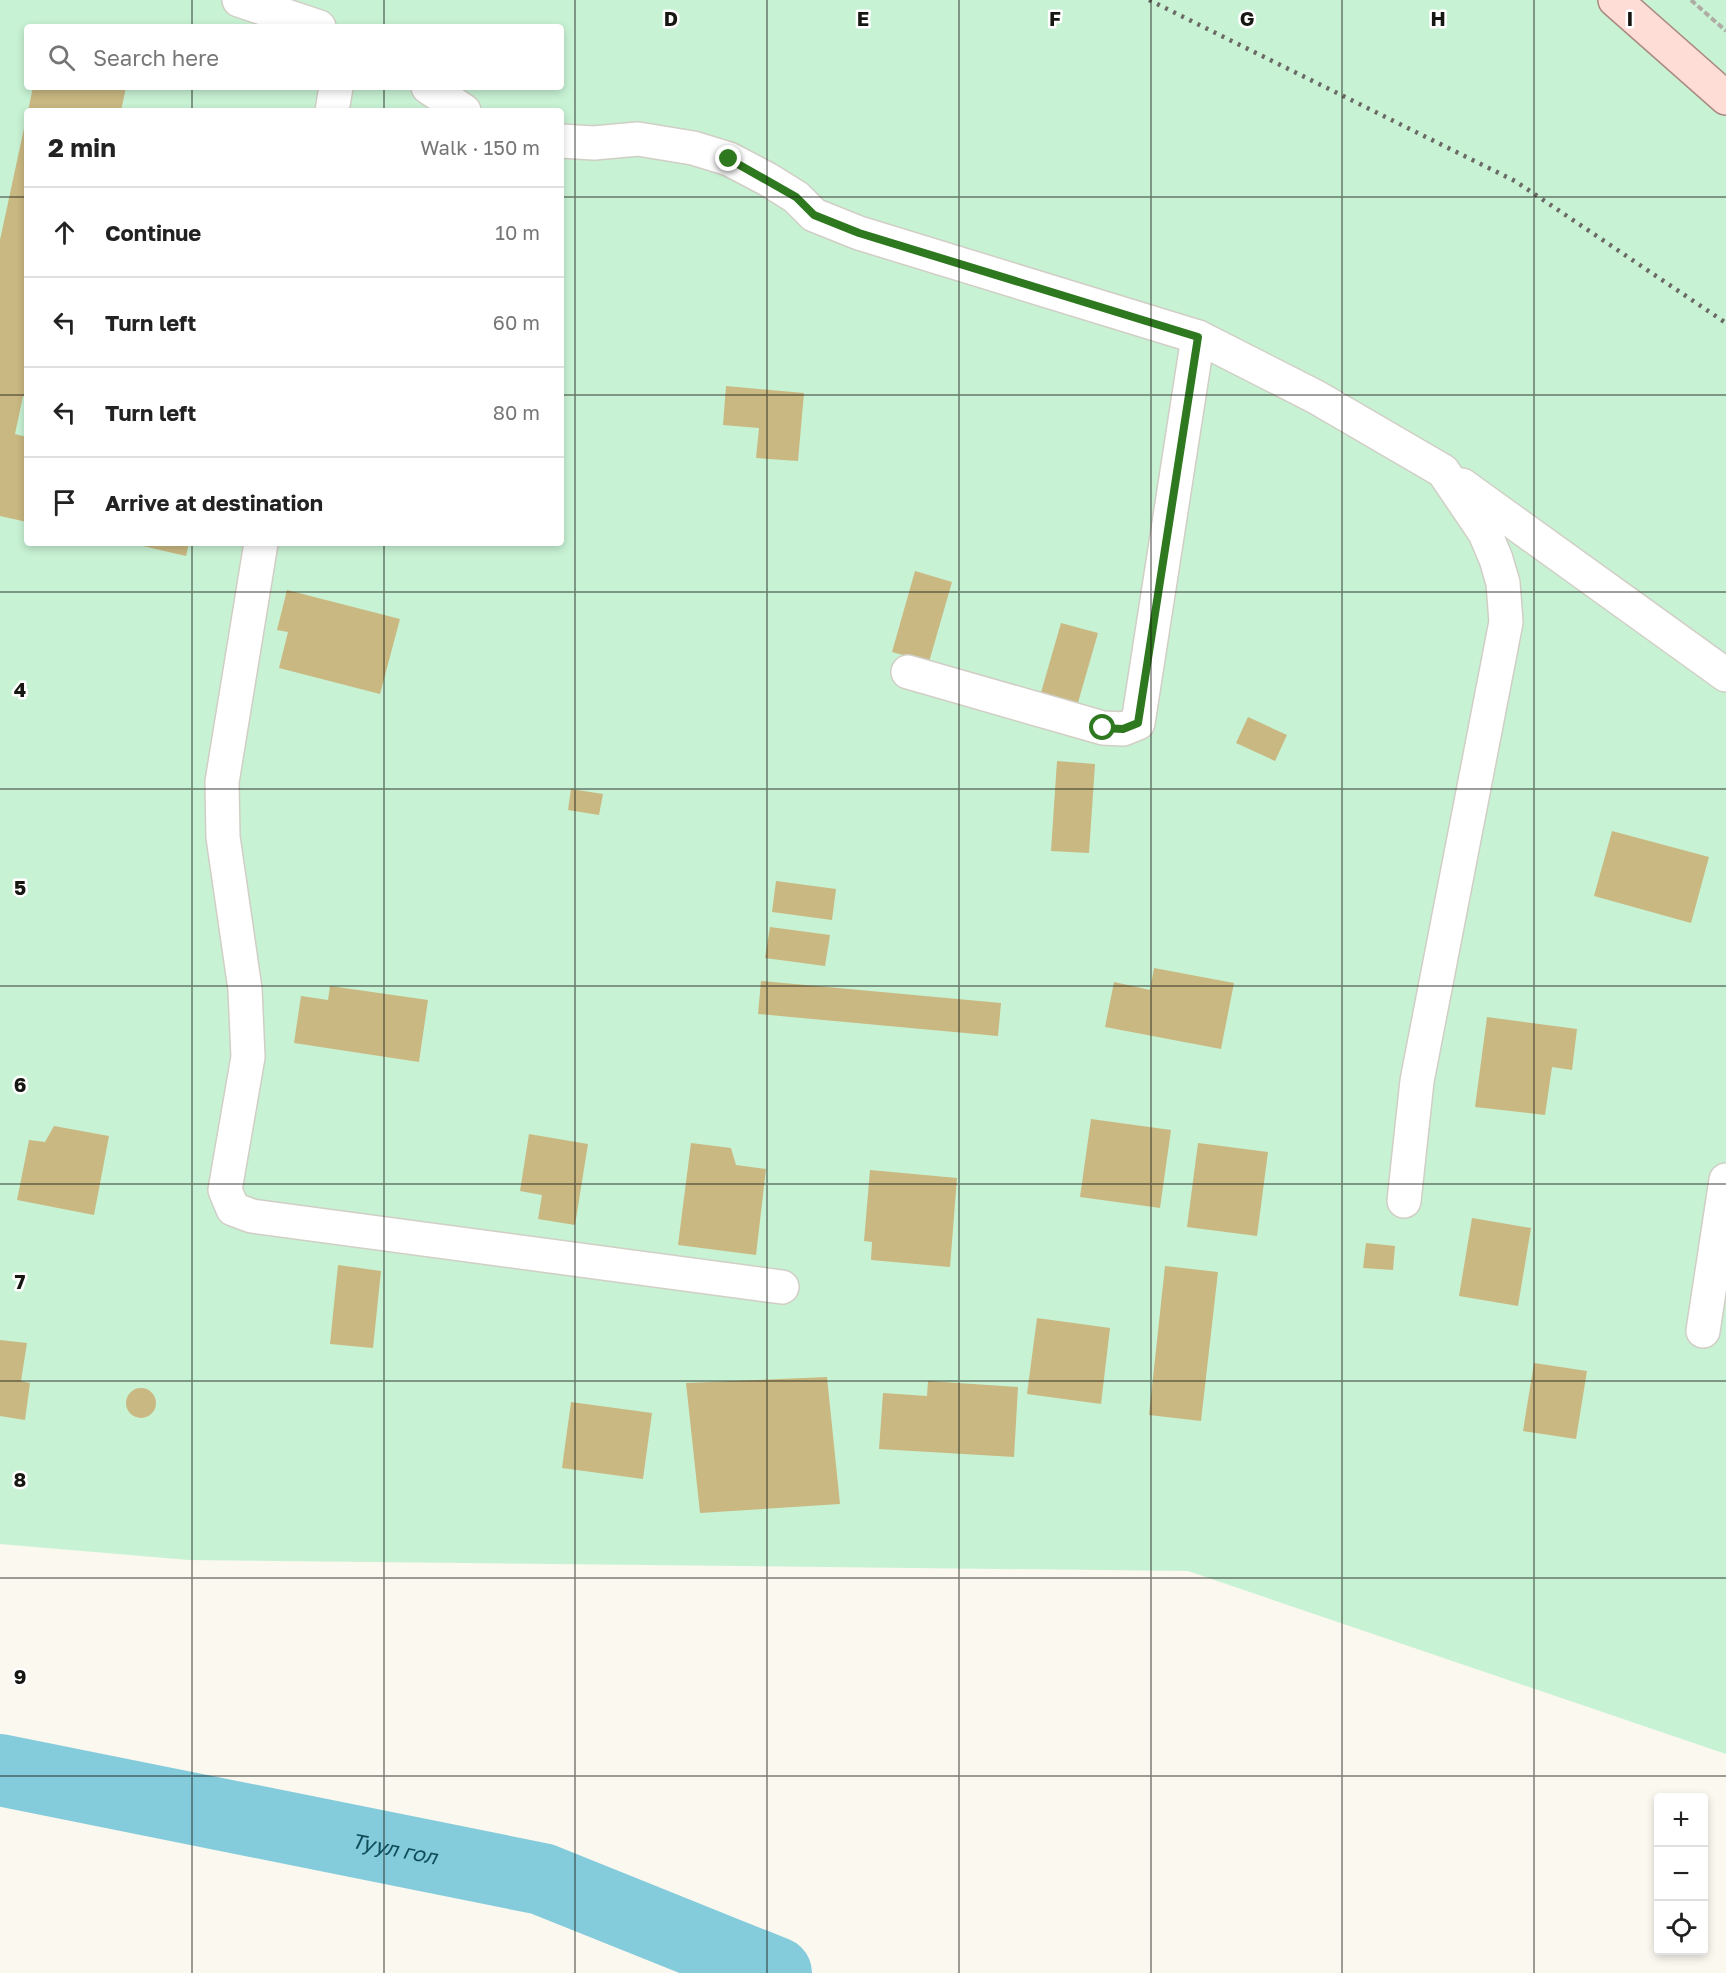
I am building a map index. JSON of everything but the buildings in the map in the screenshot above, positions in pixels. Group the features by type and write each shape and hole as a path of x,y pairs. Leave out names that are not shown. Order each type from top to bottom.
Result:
{"main road":[{"path":"1615,0 1726,98"}],"street":[{"path":"239,0 310,24"},
{"path":"332,108 336,90"},
{"path":"432,90 460,108"},
{"path":"564,141 594,143 638,139 693,148 729,159 796,197 814,215 859,233 1198,337 1316,397 1443,471 1726,675"},
{"path":"908,672 1103,728 1123,729 1138,723 1198,337"},
{"path":"1404,1201 1417,1081 1506,622 1503,583 1496,559 1485,533 1443,471"},
{"path":"261,546 222,782 223,837 244,989 248,1057 225,1190 233,1209 252,1216 782,1287"},
{"path":"1703,1331 1726,1180"}],"path":[{"path":"1691,0 1726,31"}],"green space":[{"path":"0,0 1726,0 1726,1754 1188,1571 189,1560 0,1544"}],"waterway":[{"name":"Туул гол","path":"0,1770 542,1879 776,1973"}],"railway":[{"path":"1149,0 1515,181 1726,323"}],"route":[{"path":"729,159 796,197 814,215 859,233 1198,337 1138,723 1123,729 1103,728"}]}
